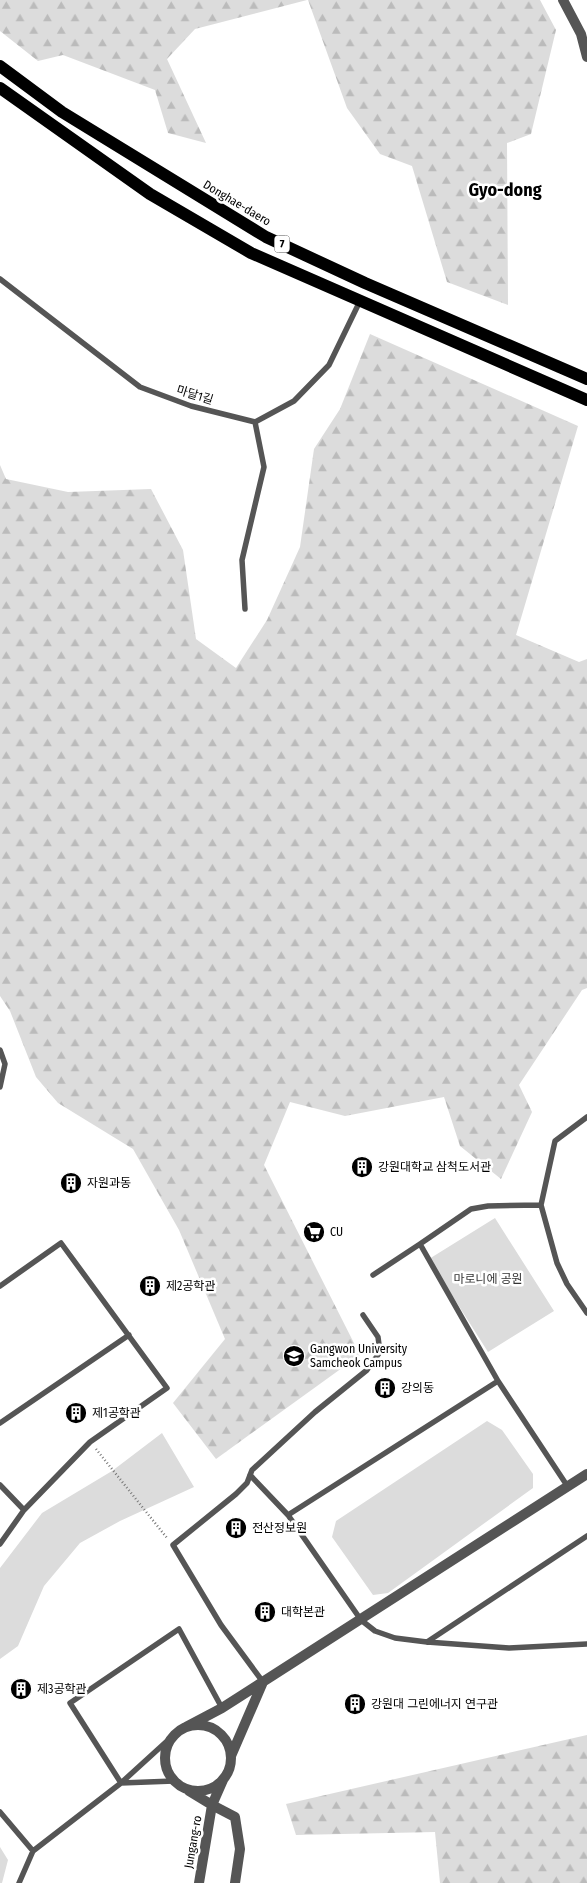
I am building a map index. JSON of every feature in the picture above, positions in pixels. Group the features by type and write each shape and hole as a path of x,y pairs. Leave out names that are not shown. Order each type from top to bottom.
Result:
{"main road":[{"name":"Donghae-daero","path":"0,66 62,112 266,236 365,283 587,379"},
{"name":"7","path":"0,88 150,194 251,253 587,400"}],"street":[{"path":"562,0 581,34 587,57"},
{"path":"235,1883 240,1850 235,1817 174,1781 166,1768 165,1752 167,1745 177,1732 222,1708 587,1474"},
{"path":"230,1757 263,1682"},
{"path":"186,1727 198,1725 216,1731 228,1745 230,1757 229,1768 224,1778 207,1789 187,1789"},
{"name":"Jungang-ro","path":"198,1883 212,1805 224,1778"}],"lane":[{"name":"마달1길","path":"0,279 140,387 191,406 255,422"},
{"path":"245,609 242,560 264,467 255,422 294,401 329,365 360,300"},
{"path":"0,1050 5,1064 0,1087"},
{"path":"587,1117 555,1141 541,1206 556,1263 567,1284 587,1313"},
{"path":"373,1275 471,1209 488,1206 541,1206"},
{"path":"0,1286 62,1243 167,1388 90,1442 24,1510 0,1544"},
{"path":"420,1244 498,1380 568,1487"},
{"path":"263,1682 221,1625 173,1545 236,1494 247,1483 252,1470 367,1370 380,1352 378,1337 363,1315"},
{"path":"0,1423 130,1335"},
{"path":"288,1515 498,1380"},
{"path":"250,1475 288,1515 361,1620 375,1631 395,1638 509,1648 587,1644"},
{"path":"0,1485 24,1510"},
{"path":"428,1642 587,1536"},
{"path":"121,1783 70,1703 179,1630 222,1708"},
{"path":"19,1883 33,1850 121,1783 177,1732"},
{"path":"121,1783 174,1781"},
{"path":"0,1812 33,1850"}],"path":[{"path":"90,1442 173,1545"}],"green space":[{"path":"0,0 307,0 195,29 167,59 206,143 168,133 155,90 63,55 38,61 0,31"},
{"path":"308,0 540,0 556,30 531,134 507,143 508,305 447,282 412,166 380,154 347,108"},
{"path":"370,334 578,426 516,635 579,662 587,659 587,988 582,990 519,1085 532,1112 501,1179 460,1146 444,1097 345,1116 290,1102 264,1165 360,1355 216,1459 173,1403 225,1339 179,1230 133,1149 58,1103 36,1077 10,1011 0,996 0,465 6,479 68,492 151,489 183,550 196,639 236,668 267,620 300,547 314,449 340,409"},
{"name":"마로니에 공원","path":"495,1218 554,1311 488,1352 429,1259"},
{"path":"487,1421 502,1430 533,1474 533,1488 388,1593 373,1595 332,1537 336,1521"},
{"path":"162,1433 194,1487 120,1521 80,1543 44,1586 18,1646 0,1659 0,1568 42,1513 112,1471"},
{"path":"587,1735 587,1883 440,1883 435,1832 296,1835 286,1804"},
{"path":"0,1847 8,1860 2,1883 0,1883"}],"place":[{"name":"강원대학교 삼척도서관","path":"362,1167"},
{"name":"자원과동","path":"71,1183"},
{"name":"CU","path":"314,1232"},
{"name":"제2공학관","path":"150,1286"},
{"name":"Gangwon University Samcheok Campus","path":"294,1356"},
{"name":"강의동","path":"385,1388"},
{"name":"제1공학관","path":"76,1413"},
{"name":"전산정보원","path":"236,1528"},
{"name":"대학본관","path":"265,1612"},
{"name":"제3공학관","path":"21,1689"},
{"name":"강원대 그린에너지 연구관","path":"355,1704"}],"district":[{"name":"Gyo-dong","path":"505,190"}]}
